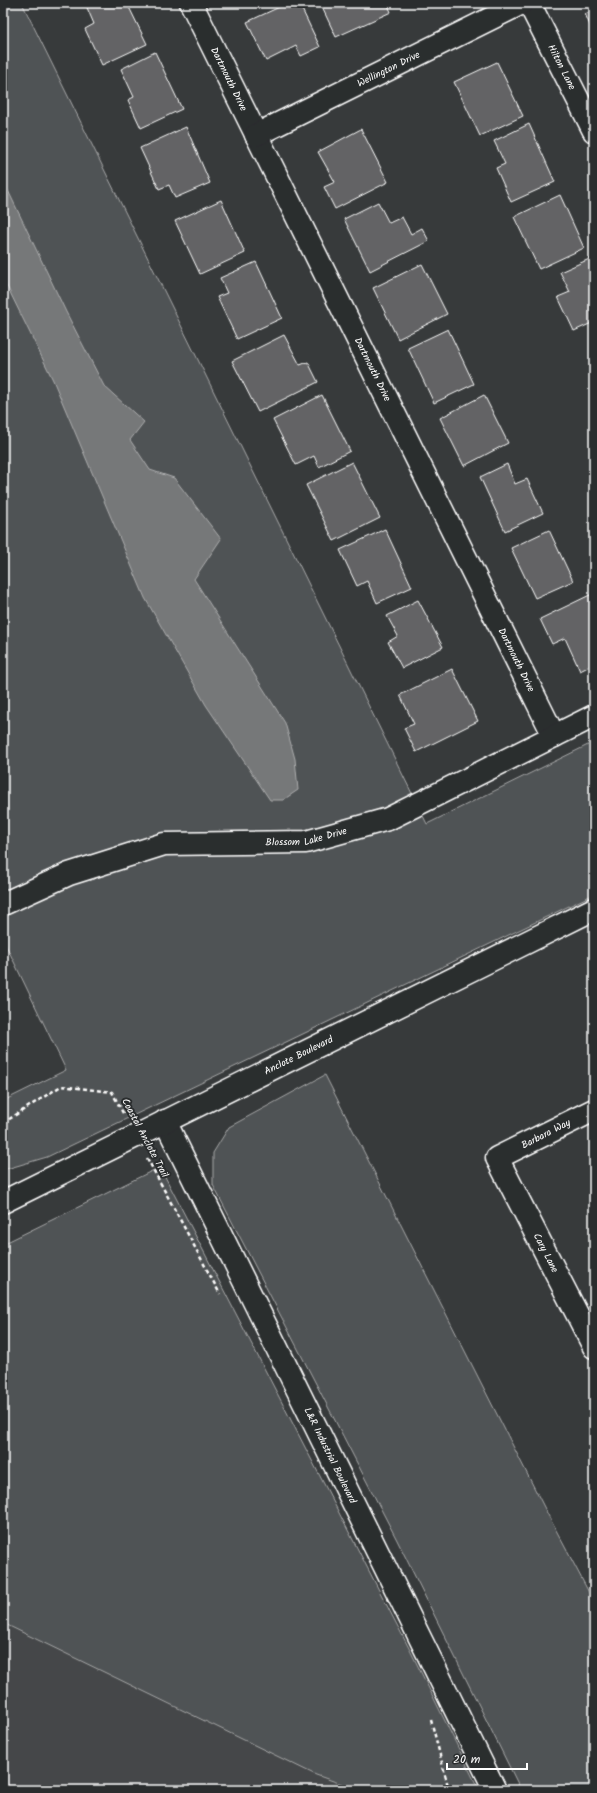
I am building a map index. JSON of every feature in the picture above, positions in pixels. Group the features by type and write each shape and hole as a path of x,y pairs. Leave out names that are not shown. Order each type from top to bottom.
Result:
{"street":[{"name":"Dartmouth Drive","path":"191,3 554,736"},
{"name":"Wellington Drive","path":"256,136 522,3"},
{"name":"Hilton Lane","path":"530,3 594,132"},
{"name":"Blossom Lake Drive","path":"3,904 69,874 164,844 306,842 388,819 594,716"},
{"name":"Anclote Boulevard","path":"3,1202 594,909"},
{"name":"Barbara Way","path":"497,1158 594,1110"},
{"name":"L&R Industrial Boulevard","path":"165,1121 495,1790"},
{"name":"Cary Lane","path":"497,1158 594,1347"}],"path":[{"name":"Coastal Anclote Trail","path":"3,1123 61,1086 112,1092 164,1192"}],"shaded area":[{"path":"3,3 22,3 427,824 594,742 594,894 47,1157 3,1170 3,1101 66,1070 3,939"},
{"path":"3,180 66,312 104,386 144,422 130,440 150,470 174,478 221,539 194,579 285,723 295,759 298,790 283,800 270,800 206,705 145,598 53,380 3,278"},
{"path":"325,1075 547,1513 594,1602 594,1790 521,1790 397,1540 213,1185 213,1153 229,1127"},
{"path":"160,1167 411,1652 479,1790 359,1790 316,1775 3,1623 3,1244"},
{"path":"3,1623 316,1775 359,1790 3,1790"}],"building":[{"path":"85,3 127,3 147,44 102,65 85,29 94,24"},
{"path":"288,3 299,3 320,47 301,56 296,46 266,61 247,22"},
{"path":"320,3 387,3 391,12 336,37"},
{"path":"594,10 594,34 585,14"},
{"path":"155,52 182,109 141,128 128,100 134,97 121,69"},
{"path":"497,62 523,116 480,136 454,82"},
{"path":"529,124 555,182 511,202 496,168 505,164 494,141"},
{"path":"186,127 210,183 175,198 169,185 159,189 140,148"},
{"path":"361,129 388,182 335,209 324,187 335,182 318,152"},
{"path":"560,195 584,248 539,269 514,217"},
{"path":"221,200 245,253 200,274 175,221"},
{"path":"378,202 389,223 402,217 411,234 422,228 429,241 370,271 344,219"},
{"path":"594,257 594,322 574,331 558,297 570,292 560,272"},
{"path":"256,262 282,318 237,339 217,297 227,293 220,278"},
{"path":"422,264 447,314 398,339 373,288"},
{"path":"448,329 474,384 434,403 408,348"},
{"path":"284,335 300,365 308,362 318,382 258,412 232,361"},
{"path":"322,395 350,451 319,467 314,456 296,465 273,420"},
{"path":"484,395 508,443 464,466 440,418"},
{"path":"352,462 380,518 334,541 306,485"},
{"path":"507,464 515,484 527,479 543,513 505,531 480,477"},
{"path":"385,529 412,587 377,603 367,581 357,586 340,550"},
{"path":"549,530 573,581 535,598 511,548"},
{"path":"594,593 594,664 580,671 565,638 552,644 540,619"},
{"path":"418,600 443,647 402,668 388,642 398,636 387,616"},
{"path":"452,669 478,721 416,752 404,728 414,724 400,695"}]}
